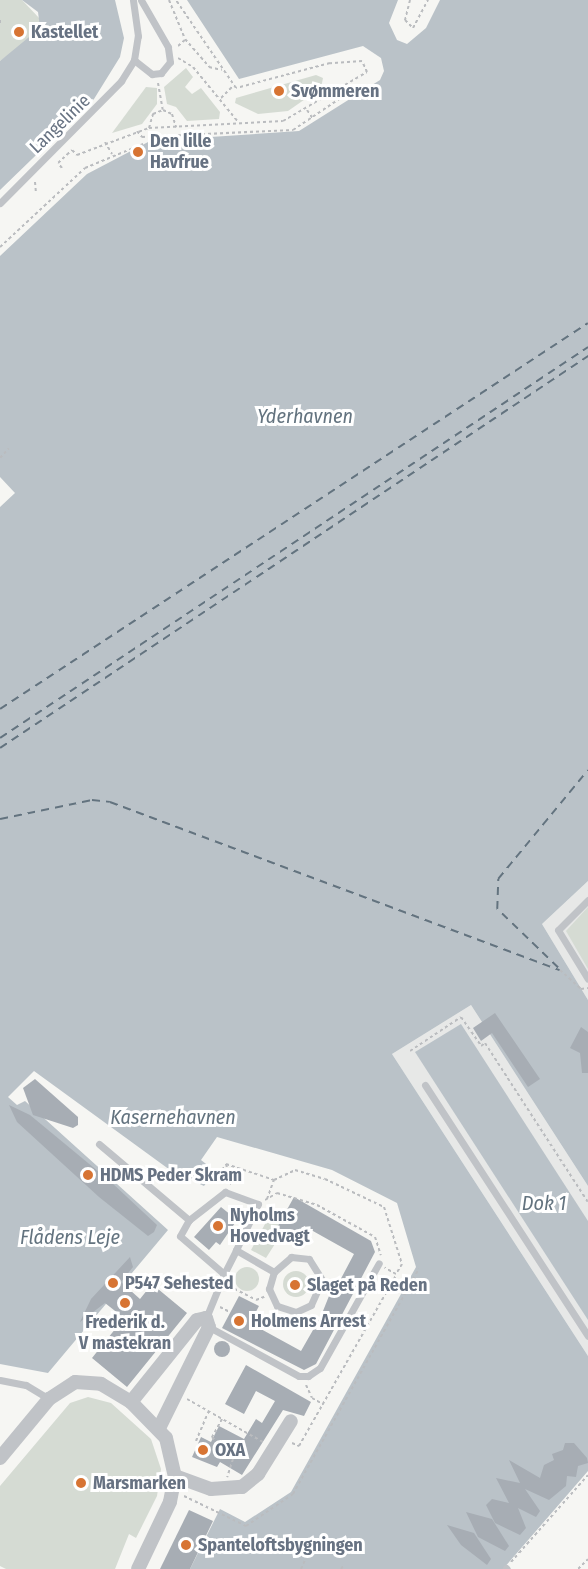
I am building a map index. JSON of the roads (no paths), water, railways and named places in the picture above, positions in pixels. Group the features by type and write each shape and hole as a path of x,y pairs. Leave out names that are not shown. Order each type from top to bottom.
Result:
{"street":[{"path":"131,1402 197,1320 207,1322 159,1428"},
{"path":"0,1458 49,1400 75,1382 89,1382 131,1402 159,1428 169,1446 175,1476 172,1490 138,1569"},
{"path":"175,1476 220,1490 249,1483 291,1421"}],"lane":[{"name":"Langelinie","path":"0,203 106,99 134,60 138,36 133,0"},
{"path":"134,60 147,73 157,74 165,70 171,57 141,0"},
{"path":"588,900 558,930 588,979"},
{"path":"425,1085 588,1335"},
{"path":"99,1144 189,1220"},
{"path":"224,1274 180,1236 189,1220 225,1192 258,1204 224,1274 207,1322 302,1376 320,1368 379,1264"},
{"path":"236,1250 274,1272"},
{"path":"291,1257 309,1259 319,1269 321,1287 311,1305 296,1312 280,1308 270,1296 274,1272 291,1257"},
{"path":"0,1380 26,1385 49,1400"}],"water":[{"path":"22,0 115,0 124,38 120,57 94,99 0,190 0,61 40,28 38,12"},
{"name":"Yderhavnen","path":"187,0 398,0 389,23 397,40 407,44 426,28 440,0 588,0 588,881 542,924 588,1000 588,1186 471,1005 392,1054 588,1356 588,1471 503,1569 190,1569 220,1509 245,1522 291,1492 416,1267 397,1203 332,1170 217,1137 201,1160 215,1171 204,1186 170,1170 34,1071 8,1097 17,1105 25,1101 168,1230 48,1373 0,1364 0,507 15,493 0,477 0,256 87,174 150,141 299,131 380,80 384,71 381,58 363,46 239,79"},
{"name":"Dok 1","path":"461,1024 588,1221 588,1320 415,1052"}],"place":[{"name":"Kastellet","path":"19,32"},
{"name":"Svømmeren","path":"279,91"},
{"name":"Den lille Havfrue","path":"138,152"},
{"name":"HDMS Peder Skram","path":"88,1175"},
{"name":"Nyholms Hovedvagt","path":"218,1226"},
{"name":"P547 Sehested","path":"113,1283"},
{"name":"Slaget på Reden","path":"295,1285"},
{"name":"Frederik d. V mastekran","path":"125,1303"},
{"name":"Holmens Arrest","path":"239,1321"},
{"name":"OXA","path":"203,1450"},
{"name":"Marsmarken","path":"81,1483"},
{"name":"Spanteloftsbygningen","path":"186,1545"}],"water label":[{"name":"Kasernehavnen","path":"173,1117"},
{"name":"Flådens Leje","path":"70,1237"}]}
